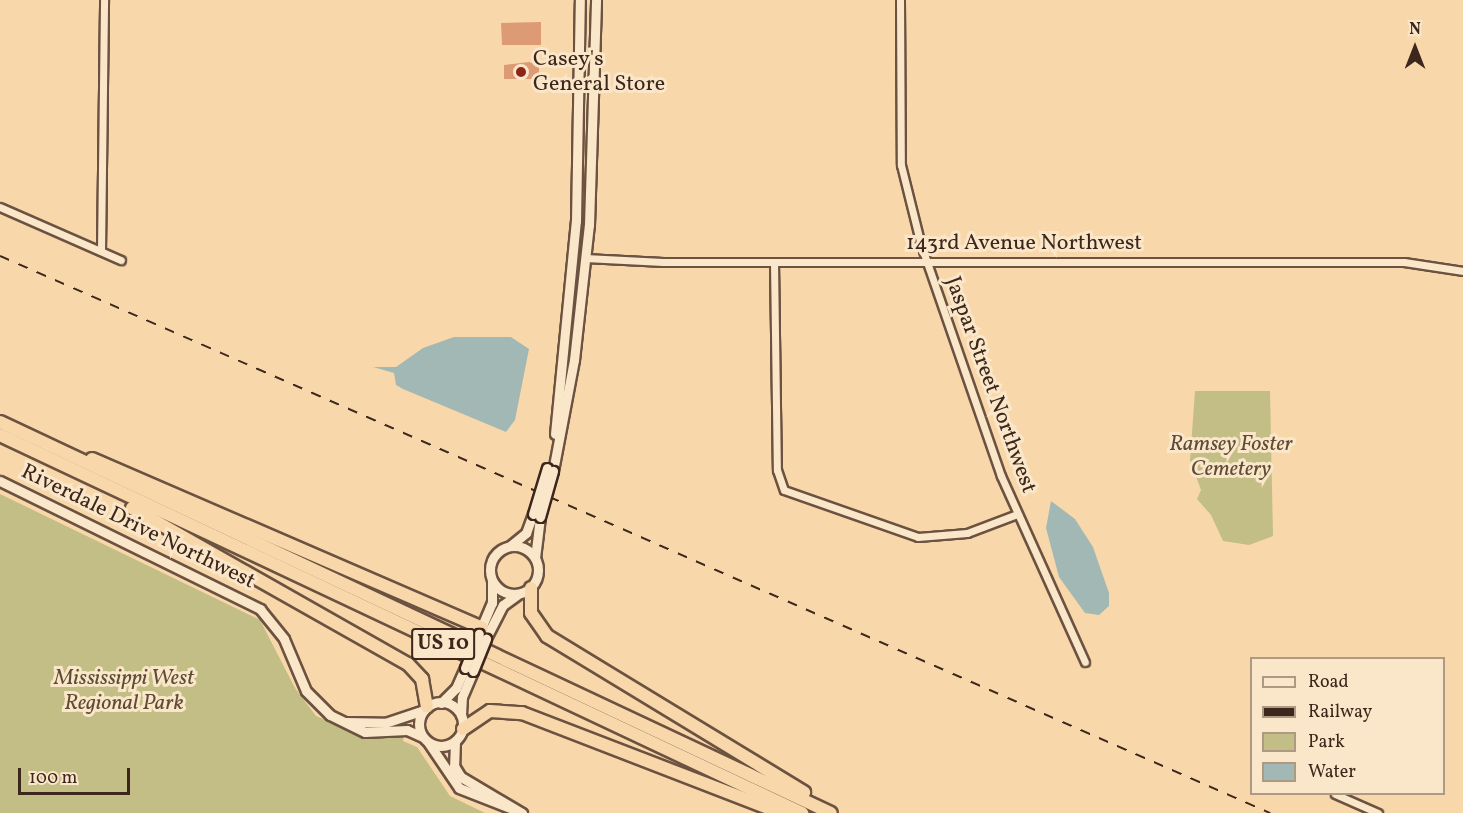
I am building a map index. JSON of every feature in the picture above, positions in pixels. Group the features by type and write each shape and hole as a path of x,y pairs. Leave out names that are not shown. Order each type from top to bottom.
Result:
{"highway":[{"name":"US 10","path":"0,422 831,813"},
{"name":"US 10","path":"0,435 802,813"},
{"path":"32,437 117,469 482,633"},
{"path":"83,476 358,640 408,664 422,679 426,709"},
{"path":"531,588 531,613 547,636 838,813"},
{"path":"463,729 490,711 522,713 781,813"}],"street":[{"path":"101,251 104,0"},
{"path":"550,470 561,393 573,260 580,0"},
{"path":"510,808 461,777 454,766 455,741 463,729 462,696 492,603 493,558 526,533 536,516 550,470 574,360 592,190 596,0"},
{"name":"Jaspar Street Northwest","path":"900,0 901,165 927,262 1017,514 1085,662"},
{"path":"0,207 121,260"},
{"name":"143rd Avenue Northwest","path":"585,258 927,262 1404,262 1463,271"},
{"path":"774,261 779,483 789,493 918,537 967,533 1017,514"},
{"name":"Riverdale Drive Northwest","path":"0,481 260,609 284,639 306,691 341,721 365,732 407,730 426,740"},
{"path":"482,633 503,605 531,588 538,574 535,558 536,516"},
{"path":"510,546 526,549 535,558"},
{"path":"492,582 502,592 517,595"},
{"path":"341,721 385,723 426,709 441,702 469,670"},
{"path":"441,702 461,715"},
{"path":"426,709 419,723 426,740 459,788 522,813"},
{"path":"426,740 442,746 455,741"},
{"path":"1337,795 1378,813"}],"green space":[{"name":"Ramsey Foster Cemetery","path":"1195,391 1270,391 1273,536 1249,545 1223,541 1211,515 1197,499 1201,490 1190,460"},
{"name":"Mississippi West Regional Park","path":"0,494 260,620 295,688 316,716 364,736 404,735 403,741 417,747 450,796 485,813 0,813"}],"water":[{"path":"454,337 511,337 529,349 515,420 506,432 403,389 396,385 394,373 373,367 396,367 423,348"},
{"path":"1051,501 1075,519 1093,547 1109,593 1109,606 1099,615 1085,613 1059,577 1046,528"}],"building":[{"name":"Casey's General Store","path":"541,22 541,45 502,45 501,23"},
{"name":"Casey's General Store","path":"529,62 539,65 539,79 504,79 504,65"}],"railway":[{"path":"0,256 1270,813"}],"place":[{"name":"Casey's General Store","path":"521,72"}]}
